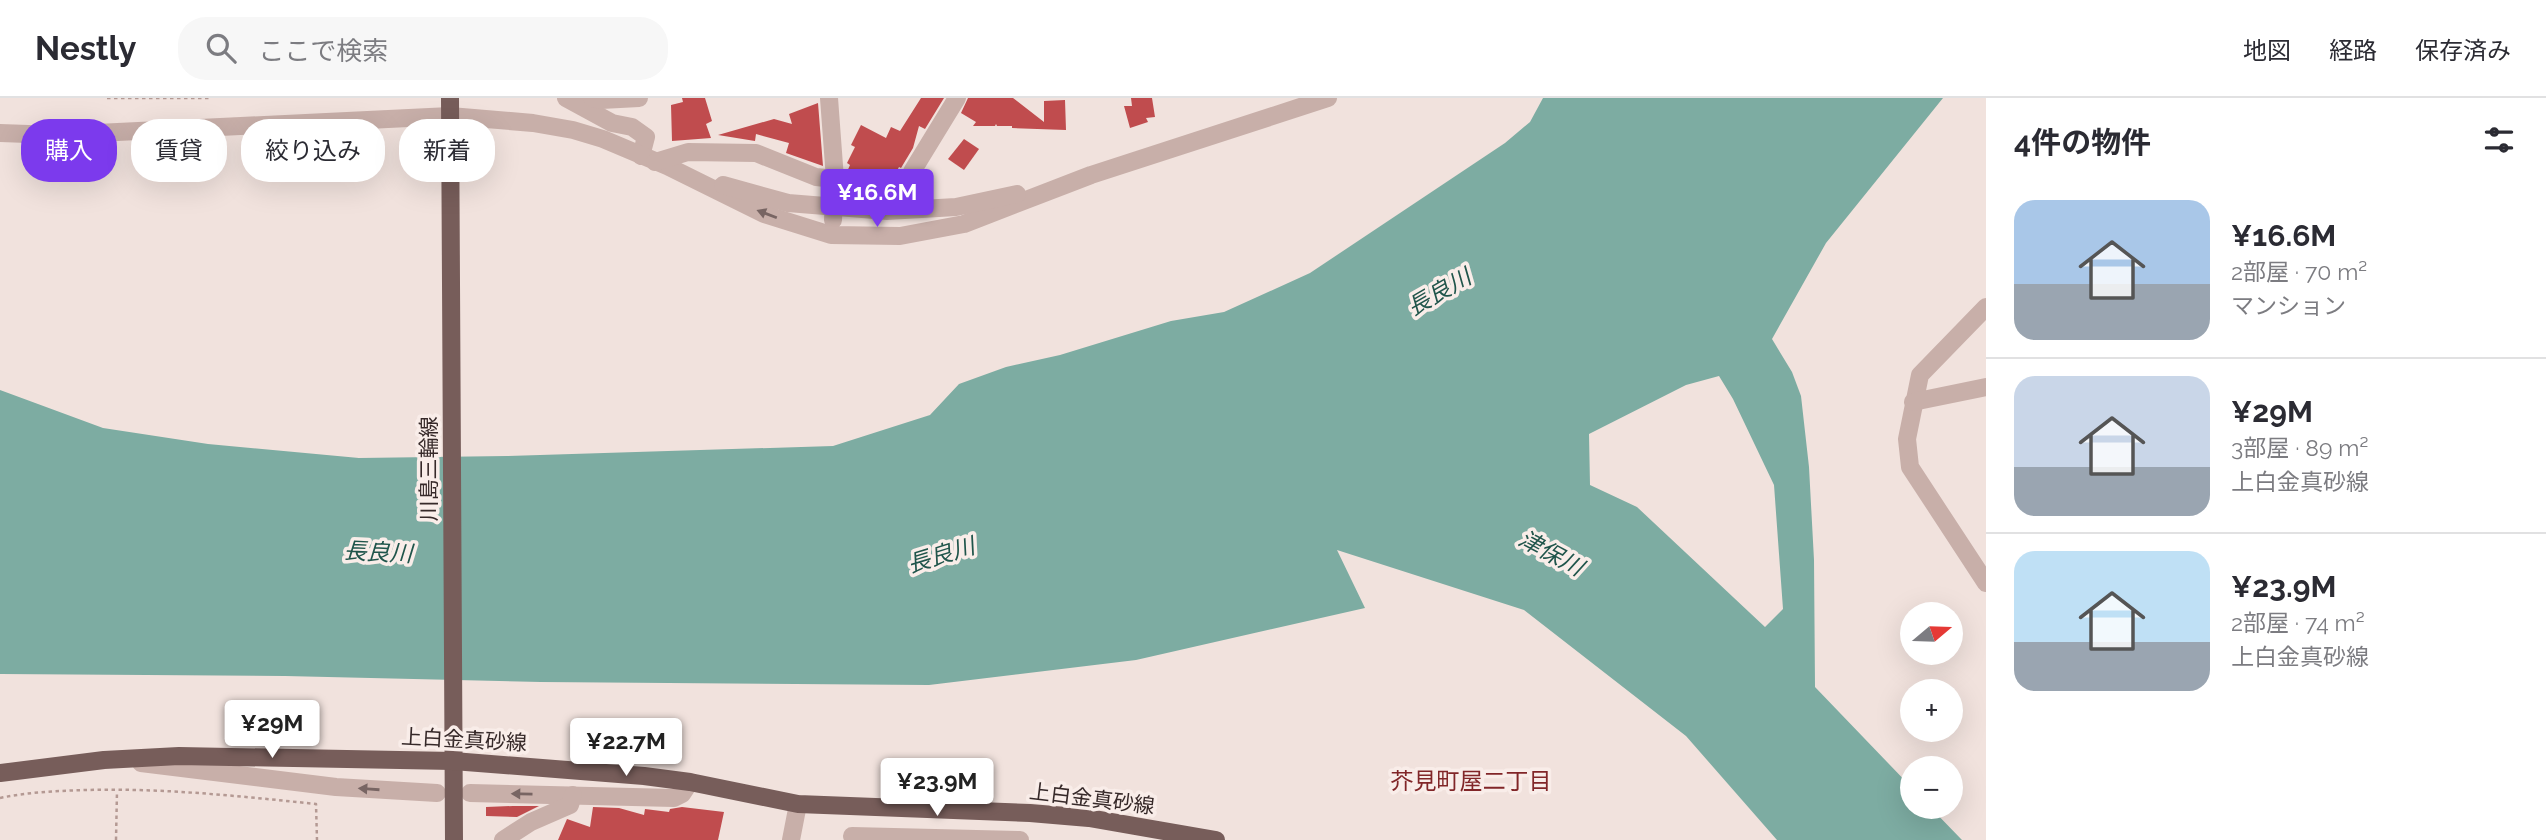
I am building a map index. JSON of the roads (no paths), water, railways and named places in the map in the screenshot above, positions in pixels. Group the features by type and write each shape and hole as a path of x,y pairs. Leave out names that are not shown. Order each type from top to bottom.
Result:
{"main road":[{"name":"川島三輪線","path":"450,98 454,840"},
{"name":"上白金真砂線","path":"0,773 104,760 193,756 453,761 617,773 690,782 798,804 1030,813 1089,818 1216,840"}],"street":[{"path":"566,98 612,123 632,127 646,137 655,161"},
{"path":"592,98 639,98"},
{"path":"829,98 835,180 831,235"},
{"path":"902,210 901,195 913,170 957,98"},
{"path":"655,161 788,203 835,208 902,210 956,207 1029,192 1091,175 1328,98"},
{"path":"0,133 56,135 450,116 533,123 603,139 764,214 831,235 900,236 964,223 1091,175"},
{"path":"655,161 688,152 756,153 816,177 835,180"},
{"path":"1986,307 1920,375 1907,439 1910,467 1986,583"},
{"path":"1913,402 1986,387"},
{"path":"104,760 337,787 437,793"},
{"path":"470,793 674,798 682,794 690,782"},
{"path":"503,840 531,822 570,805 573,795"},
{"path":"791,840 798,804"},
{"path":"852,836 1020,840"}],"water":[{"path":"1543,98 1943,98 1826,243 1772,339 1792,372 1801,396 1809,467 1814,560 1815,687 1900,775 1900,819 1942,819 1962,840 1777,840 1686,736 1524,610 1337,550 1365,608 1136,660 929,685 0,674 0,390 103,428 208,444 359,458 833,446 930,415 959,384 1006,367 1060,355 1171,321 1224,312 1310,273 1505,143 1530,122","holes":["1719,376 1733,399 1774,485 1783,609 1765,627 1637,507 1590,485 1589,434 1686,385"]}],"district":[{"name":"芥見町屋二丁目","path":"1471,781"}],"water label":[{"name":"長良川","path":"1439,292"},
{"name":"長良川","path":"378,552"},
{"name":"津保川","path":"1551,553"},
{"name":"長良川","path":"941,555"}]}
